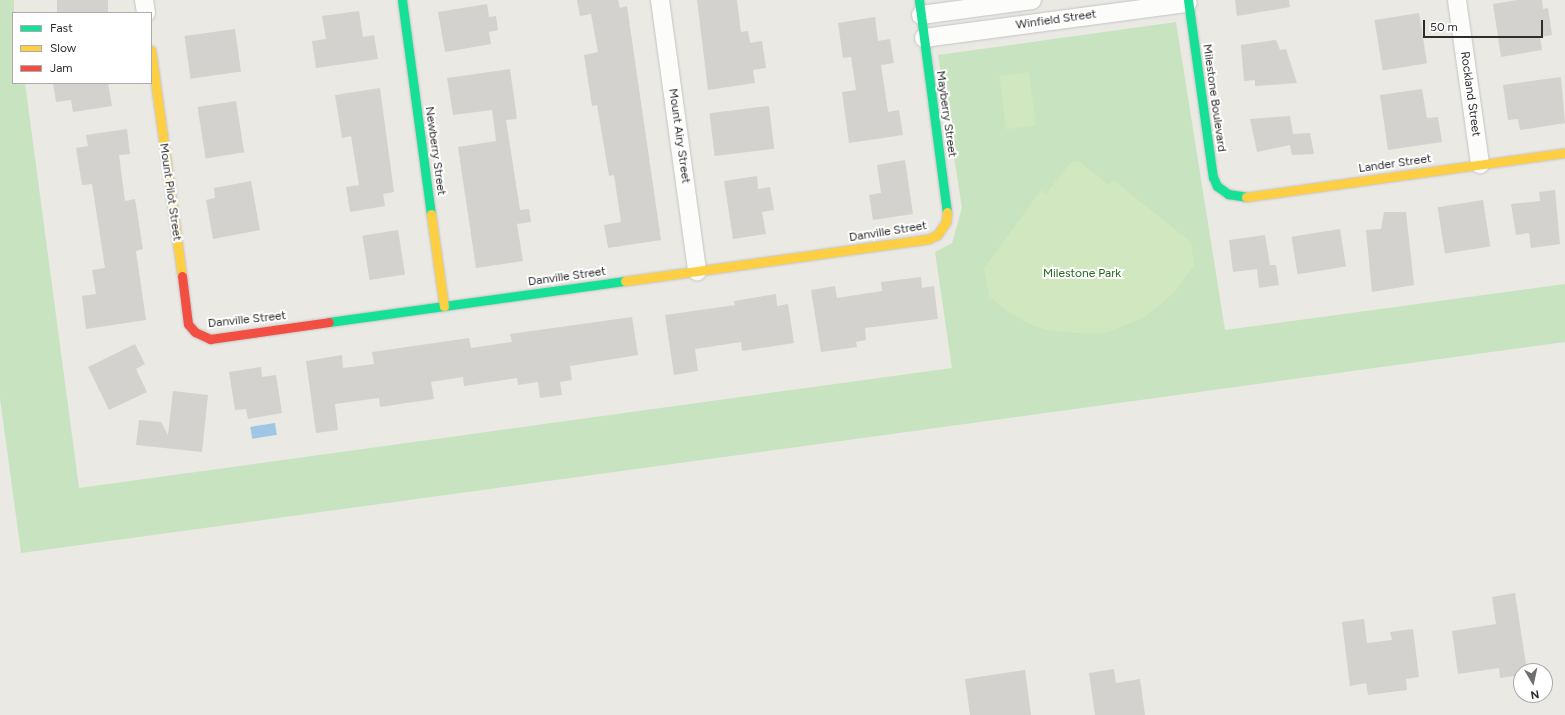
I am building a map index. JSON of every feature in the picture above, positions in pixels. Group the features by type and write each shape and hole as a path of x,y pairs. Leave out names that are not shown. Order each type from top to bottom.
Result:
{"street":[{"path":"144,0 146,12"},
{"name":"Newberry Street","path":"402,0 444,306"},
{"name":"Mount Airy Street","path":"660,0 697,271"},
{"name":"Winfield Street","path":"920,8 1032,0"},
{"name":"Rockland Street","path":"1457,0 1480,164"},
{"name":"Winfield Street","path":"924,38 1188,1"},
{"name":"Milestone Boulevard","path":"1188,1 1213,177 1217,186 1228,194"},
{"name":"Mayberry Street","path":"920,8 948,213 942,230"},
{"name":"Mount Pilot Street","path":"152,57 188,324 195,332"},
{"name":"Lander Street","path":"1228,194 1243,197 1565,153"},
{"name":"Danville Street","path":"195,332 210,339 928,239 942,230"}],"green space":[{"name":"Milestone Park","path":"0,0 14,0 14,12 12,12 12,84 25,84 79,488 952,368 935,252 952,243 962,208 938,55 1176,22 1225,330 1565,284 1565,342 21,553 0,398"},
{"path":"1029,72 1036,126 1006,129 999,76"},
{"name":"Milestone Park","path":"1079,161 1109,185 1113,180 1191,242 1194,265 1175,292 1145,317 1108,332 1091,334 1051,331 1029,324 1008,312 989,296 984,268 1041,190 1046,194 1070,163"}],"water":[{"path":"275,423 277,435 252,439 250,427"}],"building":[{"path":"57,0 108,0 108,12 57,12"},
{"path":"577,0 618,0 620,8 627,6 661,240 608,248 604,225 621,222 614,175 609,176 597,105 592,106 584,55 598,52 591,14 580,16"},
{"path":"697,0 737,0 741,32 748,31 750,43 762,41 766,68 753,70 755,83 708,90"},
{"path":"1235,0 1289,0 1290,7 1237,16"},
{"path":"1517,0 1542,0 1543,9 1548,8 1552,35 1540,37 1542,50 1501,57 1493,4"},
{"path":"487,4 489,17 496,16 498,30 489,32 491,44 445,52 438,12"},
{"path":"359,11 363,37 374,35 378,59 316,68 312,41 326,39 322,16"},
{"path":"1419,13 1427,63 1383,70 1375,20"},
{"path":"875,17 878,41 890,39 894,63 881,65 888,112 899,110 903,135 849,143 842,92 856,90 851,57 843,58 838,23"},
{"path":"235,29 241,72 190,79 184,36"},
{"path":"1276,40 1280,50 1286,49 1297,83 1255,86 1255,80 1244,81 1241,45"},
{"path":"510,69 517,119 506,120 520,210 529,209 531,222 517,224 523,261 476,268 458,147 496,141 492,110 453,115 447,78"},
{"path":"1561,77 1565,123 1520,130 1518,119 1508,120 1503,85"},
{"path":"53,84 108,84 112,106 73,112 71,100 56,102"},
{"path":"380,88 394,192 383,194 385,206 350,212 346,187 359,185 351,136 342,138 335,95"},
{"path":"1422,89 1427,118 1438,117 1442,142 1388,150 1380,95"},
{"path":"236,101 244,152 206,158 197,107"},
{"path":"769,106 774,149 715,156 709,113"},
{"path":"1290,116 1293,134 1310,133 1314,154 1292,155 1290,145 1257,152 1250,119"},
{"path":"127,129 130,154 119,155 125,201 135,199 143,249 136,251 146,320 86,329 82,296 96,294 92,270 105,268 92,184 82,185 76,148 88,146 86,135"},
{"path":"905,160 913,214 873,220 869,195 881,193 877,165"},
{"path":"757,176 758,189 770,187 774,210 762,212 766,234 733,239 724,181"},
{"path":"251,181 260,230 213,239 206,200 215,198 214,188"},
{"path":"1555,190 1560,244 1531,248 1529,233 1516,235 1511,204 1540,201 1539,192"},
{"path":"1483,200 1490,246 1445,254 1438,207"},
{"path":"1384,212 1406,212 1414,285 1372,292 1366,230 1381,229"},
{"path":"1340,229 1346,267 1298,274 1292,237"},
{"path":"398,230 405,274 369,280 362,236"},
{"path":"1265,235 1270,265 1276,265 1279,285 1259,288 1257,269 1233,272 1229,240"},
{"path":"921,277 922,288 934,286 938,319 865,328 866,340 856,342 857,347 821,352 811,290 835,286 837,298 882,291 881,282"},
{"path":"776,294 777,306 788,304 794,343 742,351 741,342 695,349 698,371 674,375 665,315 735,305 734,301"},
{"path":"632,317 638,355 570,366 572,380 560,382 562,395 540,398 538,382 518,385 517,378 464,386 463,377 431,382 434,399 380,407 379,398 335,404 338,430 316,433 306,361 342,355 343,368 374,364 372,352 469,338 471,348 512,342 510,334"},
{"path":"135,344 145,364 136,369 147,392 109,410 88,367"},
{"path":"261,367 262,377 276,375 282,413 248,419 246,409 235,410 229,372"},
{"path":"173,391 208,395 202,452 136,445 139,420 161,422 168,435"},
{"path":"1515,593 1526,663 1513,663 1513,676 1500,678 1499,668 1458,674 1452,631 1496,624 1492,597"},
{"path":"1364,619 1367,643 1392,640 1390,632 1413,629 1419,677 1406,679 1407,690 1368,695 1366,683 1350,686 1342,622"},
{"path":"1114,669 1116,683 1140,679 1145,715 1095,715 1089,673"},
{"path":"1025,670 1031,715 970,715 965,679"}],"traffic: fast":[{"path":"402,0 431,214"},
{"path":"919,0 947,212"},
{"path":"1188,0 1213,177 1217,186 1228,194 1246,197"},
{"path":"329,322 625,281"}],"traffic: slow":[{"path":"152,57 182,276"},
{"path":"1246,197 1565,153"},
{"path":"625,281 928,239 937,235 946,222 947,212"},
{"path":"431,214 444,306"}],"traffic: jam":[{"path":"182,276 188,324 195,332 210,339 329,322"}]}
